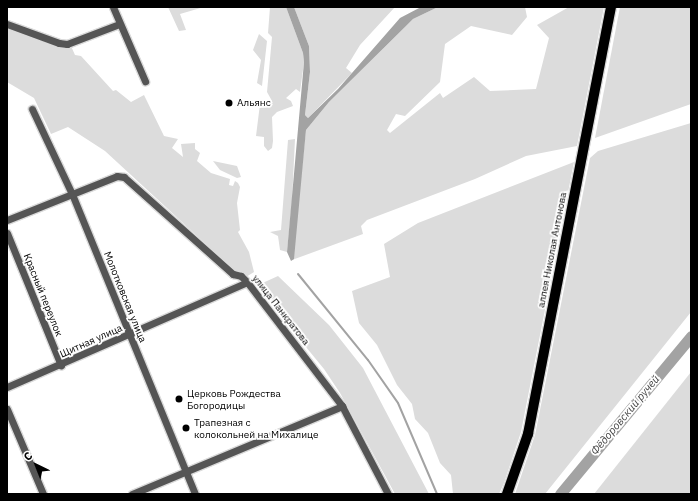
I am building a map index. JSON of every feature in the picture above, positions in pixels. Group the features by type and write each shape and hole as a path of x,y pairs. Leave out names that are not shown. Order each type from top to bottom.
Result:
{"main road":[{"name":"аллея Николая Антонова","path":"507,494 528,434 611,7"}],"street":[{"path":"112,7 145,81"},
{"path":"7,24 59,43 67,44 119,24"},
{"name":"Молотковская улица","path":"32,109 72,194 195,494"},
{"name":"улица Панкратова","path":"72,194 117,176 124,177 233,274 241,276 342,406 388,494"},
{"path":"7,220 72,194"},
{"name":"Красный переулок","path":"7,233 61,365"},
{"name":"Щитная улица","path":"7,387 61,365 247,282"},
{"path":"132,494 342,406"},
{"path":"7,409 42,494"}],"shaded area":[{"path":"168,7 204,7 180,14 186,30 179,31"},
{"path":"270,7 286,7 303,53 304,62 300,92 296,89 286,98 291,101 293,106 277,112 272,117 273,141 272,148 268,151 264,146 264,137 256,136 260,104 268,104 272,101 267,92 272,37 268,33"},
{"path":"286,7 294,7 309,46 310,72 305,115 308,118 338,89 400,18 421,7 438,7 413,19 329,102 306,130 294,259 291,261 287,252 304,62 303,53"},
{"path":"294,7 395,7 360,45 346,68 352,73 308,118 305,115 310,72 309,46"},
{"path":"438,7 525,7 527,17 512,35 471,26 445,44 440,82 405,116 396,114 387,130 390,133 440,93 443,98 474,77 490,91 536,89 549,38 537,25 569,7 604,7 577,146 526,156 475,179 367,220 361,226 363,234 292,260 306,130 329,102 413,19"},
{"path":"620,7 691,7 691,104 595,138"},
{"path":"7,26 63,47 71,46 75,55 81,56 113,91 116,90 131,102 144,95 164,136 178,139 172,148 183,157 181,144 195,143 195,149 200,153 197,161 211,173 230,179 229,185 233,186 235,181 238,183 240,187 237,203 240,230 238,232 249,252 254,272 246,277 233,269 105,151 68,127 51,134 34,98 7,82"},
{"path":"259,34 267,41 262,86 257,83 261,60 253,50"},
{"path":"691,123 691,312 545,494 515,494 535,435 590,158 598,151"},
{"path":"295,139 292,201 287,252 280,250 278,236 270,232 281,230 288,140"},
{"path":"213,161 237,166 241,177 237,178 220,170"},
{"path":"574,162 521,432 504,483 499,494 453,494 451,475 440,463 428,433 415,419 412,404 397,385 377,345 359,323 352,291 390,277 384,244 418,223"},
{"path":"278,276 329,325 363,368 429,494 395,494 340,393 324,369 256,286"},
{"path":"691,372 691,494 594,494"}],"waterway":[{"path":"298,274 368,360 398,403 437,494"},
{"name":"Фёдоровский ручей","path":"560,494 691,336"}],"place":[{"name":"Альянс","path":"229,103"},
{"name":"Церковь Рождества Богородицы","path":"179,399"},
{"name":"Трапезная с колокольней на Михалице","path":"186,428"}]}
